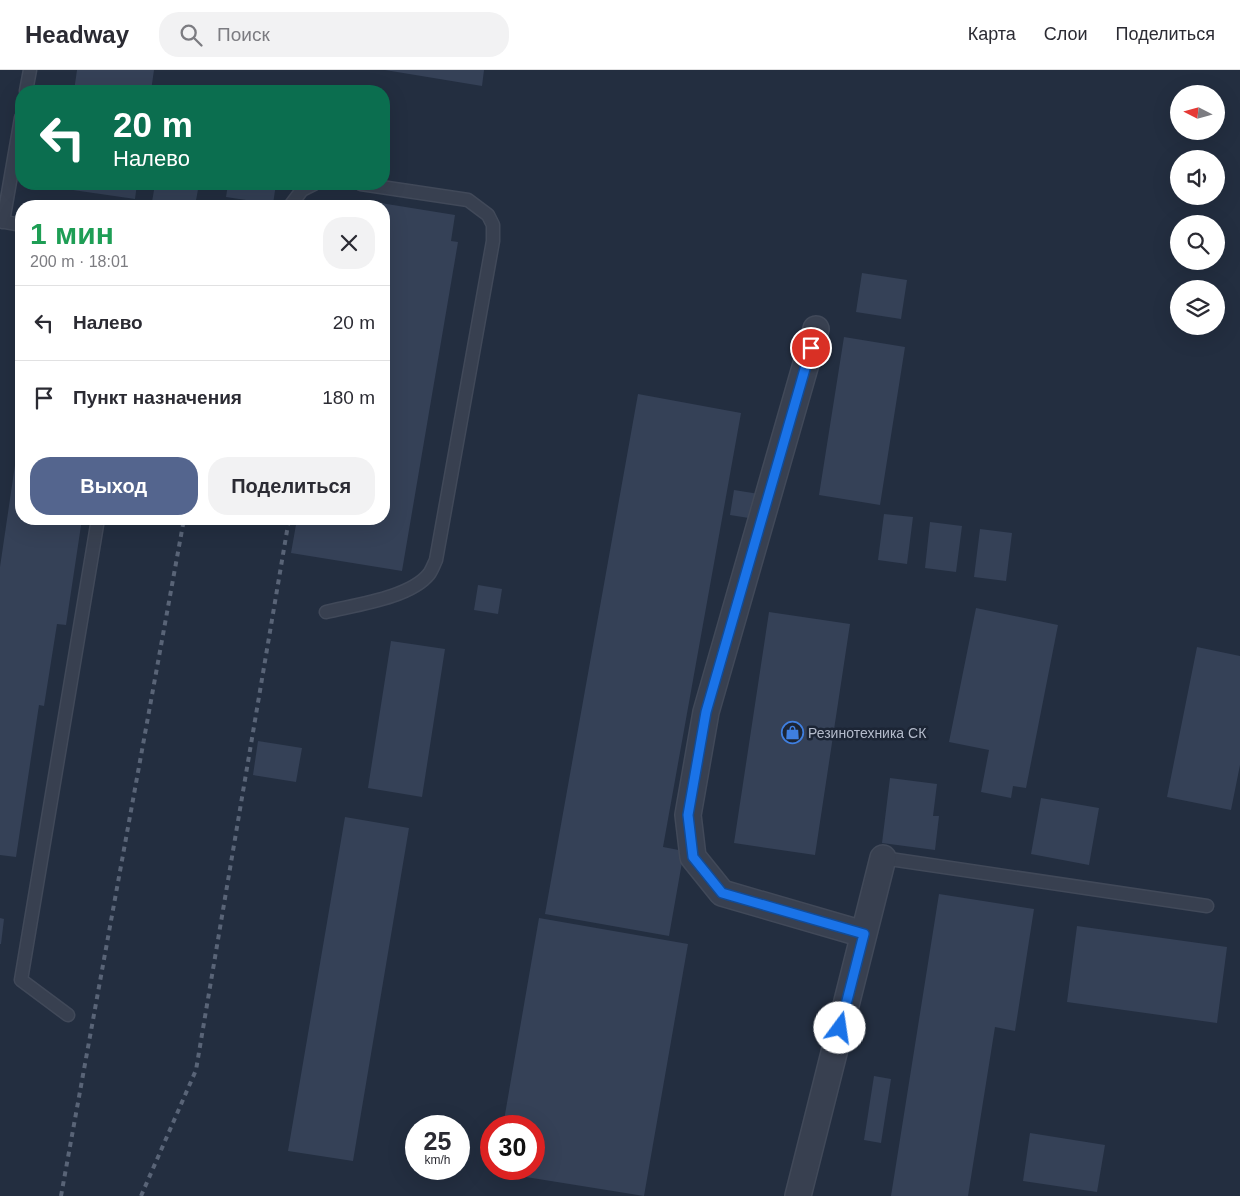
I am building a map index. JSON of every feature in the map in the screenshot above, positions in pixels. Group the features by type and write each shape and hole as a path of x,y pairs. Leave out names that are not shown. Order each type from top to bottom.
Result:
{"street":[{"path":"816,329 706,712 688,815 693,857 722,893 864,934"},
{"path":"798,1196 883,858"}],"lane":[{"path":"27,85 30,70"},
{"path":"15,151 2,222 15,224"},
{"path":"326,612 390,597 404,591 429,574 436,560 493,241 493,225 488,215 468,200 390,188"},
{"path":"68,1015 21,980 97,525"},
{"path":"883,858 1207,906"}],"building":[{"path":"77,70 154,70 152,85 75,85"},
{"path":"385,70 484,70 482,86"},
{"path":"73,190 136,190 135,199"},
{"path":"154,190 198,190 196,200 152,200"},
{"path":"227,190 275,190 274,200 246,200 226,197"},
{"path":"390,205 455,215 451,241 458,242 402,571 291,553 296,525 390,525"},
{"path":"862,273 907,280 901,319 856,312"},
{"path":"844,337 905,347 880,505 819,495"},
{"path":"638,394 741,413 663,847 684,851 669,936 545,914"},
{"path":"15,465 15,525 81,525 66,625 57,624 44,706 39,705 16,857 0,855 0,567"},
{"path":"734,490 759,494 755,519 730,515"},
{"path":"884,514 913,517 907,564 878,560"},
{"path":"930,522 962,526 956,572 925,568"},
{"path":"980,529 1012,533 1006,581 974,577"},
{"path":"478,585 502,589 498,614 474,610"},
{"path":"976,608 1058,625 1026,788 1013,786 1011,798 981,792 989,750 949,742"},
{"name":"Резинотехника СК","path":"769,612 850,624 815,855 734,843"},
{"path":"391,641 445,649 422,797 368,788"},
{"path":"1197,647 1240,656 1240,765 1231,810 1167,797"},
{"path":"258,741 302,748 296,782 253,775"},
{"path":"890,778 937,784 933,816 939,816 935,850 882,843"},
{"path":"1041,798 1099,808 1089,865 1031,854"},
{"path":"345,817 409,828 353,1161 288,1151"},
{"path":"939,894 1034,909 1015,1031 995,1027 968,1196 891,1196"},
{"path":"0,918 4,919 1,944 0,944"},
{"path":"539,918 688,944 644,1196 545,1180 545,1115 505,1115"},
{"path":"1077,926 1227,947 1217,1023 1067,1002"},
{"path":"874,1076 891,1079 881,1143 864,1140"},
{"path":"1030,1133 1105,1145 1097,1192 1023,1181"}],"railway":[{"path":"61,1196 183,525"},
{"path":"141,1196 196,1070 288,525"}],"place":[{"name":"Резинотехника СК","path":"792,733"}],"route":[{"path":"811,348 706,712 688,815 693,857 722,893 864,934 840,1028"}]}
